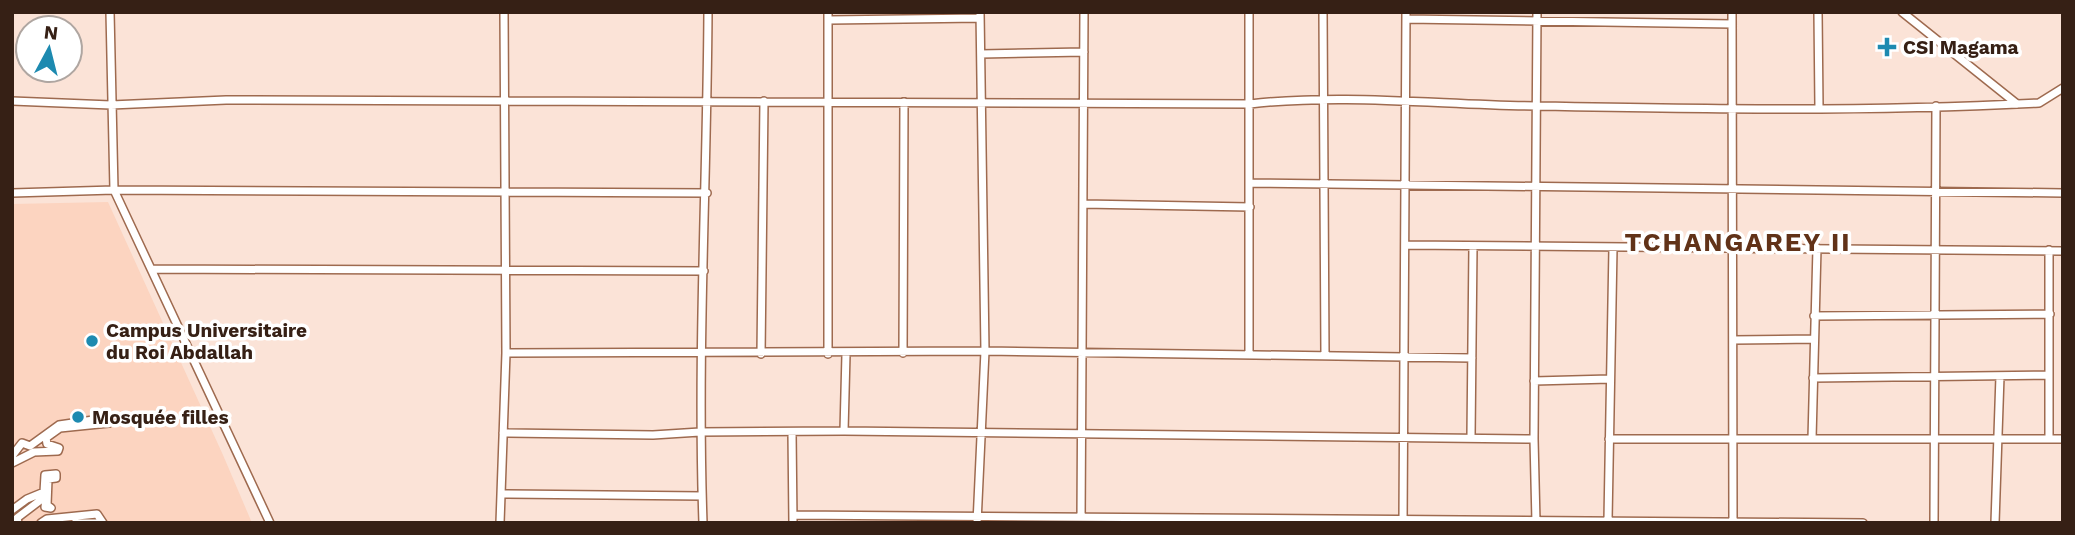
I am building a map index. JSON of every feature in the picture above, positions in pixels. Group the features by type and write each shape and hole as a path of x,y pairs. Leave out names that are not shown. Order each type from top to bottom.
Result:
{"street":[{"path":"110,12 114,190 270,523"},
{"path":"500,523 506,354 504,12"},
{"path":"703,523 700,355 707,193 708,12"},
{"path":"1081,520 1084,12"},
{"path":"1249,355 1250,12"},
{"path":"1322,12 1325,356"},
{"path":"1732,12 1733,522"},
{"path":"1818,12 1819,108"},
{"path":"1902,12 2017,104"},
{"path":"828,354 829,16 980,15 985,351 977,519"},
{"path":"1403,521 1406,16 1537,16 1732,24"},
{"path":"1536,521 1534,381 1537,16"},
{"path":"981,54 1084,52"},
{"path":"12,101 111,104 226,100 1250,104 1323,99 1536,106 1819,108 2039,103 2063,88"},
{"path":"761,354 764,101"},
{"path":"903,353 904,102"},
{"path":"1934,523 1937,106"},
{"path":"1250,183 2063,193"},
{"path":"12,193 114,190 707,193"},
{"path":"1083,204 1250,207"},
{"path":"1405,245 2063,251"},
{"path":"1471,437 1473,246"},
{"path":"1608,520 1613,248"},
{"path":"1812,439 1817,248"},
{"path":"2049,250 2049,439"},
{"path":"152,269 704,271"},
{"path":"1814,316 2050,314"},
{"path":"1733,340 1814,339"},
{"path":"506,354 700,355 985,351 1472,358"},
{"path":"844,431 846,354"},
{"path":"1813,379 2048,375"},
{"path":"1995,523 2000,376"},
{"path":"1534,381 1610,379"},
{"path":"12,456 22,443 30,446 59,425 107,418 109,423 60,428 46,438 47,444 59,448 58,451 34,452 12,463"},
{"path":"503,433 653,435 844,431 1534,439"},
{"path":"792,432 793,519 1863,523"},
{"path":"1609,439 2063,439"},
{"path":"12,510 27,499 44,492 45,475 56,474 56,478 48,479 47,505 51,508 45,507 46,499 42,499 17,518 18,523"},
{"path":"501,494 702,496"},
{"path":"41,523 47,519 97,514 103,523"},
{"path":"75,523 98,523"}],"shaded area":[{"name":"Campus Universitaire du Roi Abdallah","path":"108,202 252,523 12,523 12,204"}],"place":[{"name":"CSI Magama","path":"1887,47"},
{"name":"Campus Universitaire du Roi Abdallah","path":"92,341"},
{"name":"Mosquée filles","path":"78,417"}],"district":[{"name":"TCHANGAREY II","path":"1738,242"}]}
